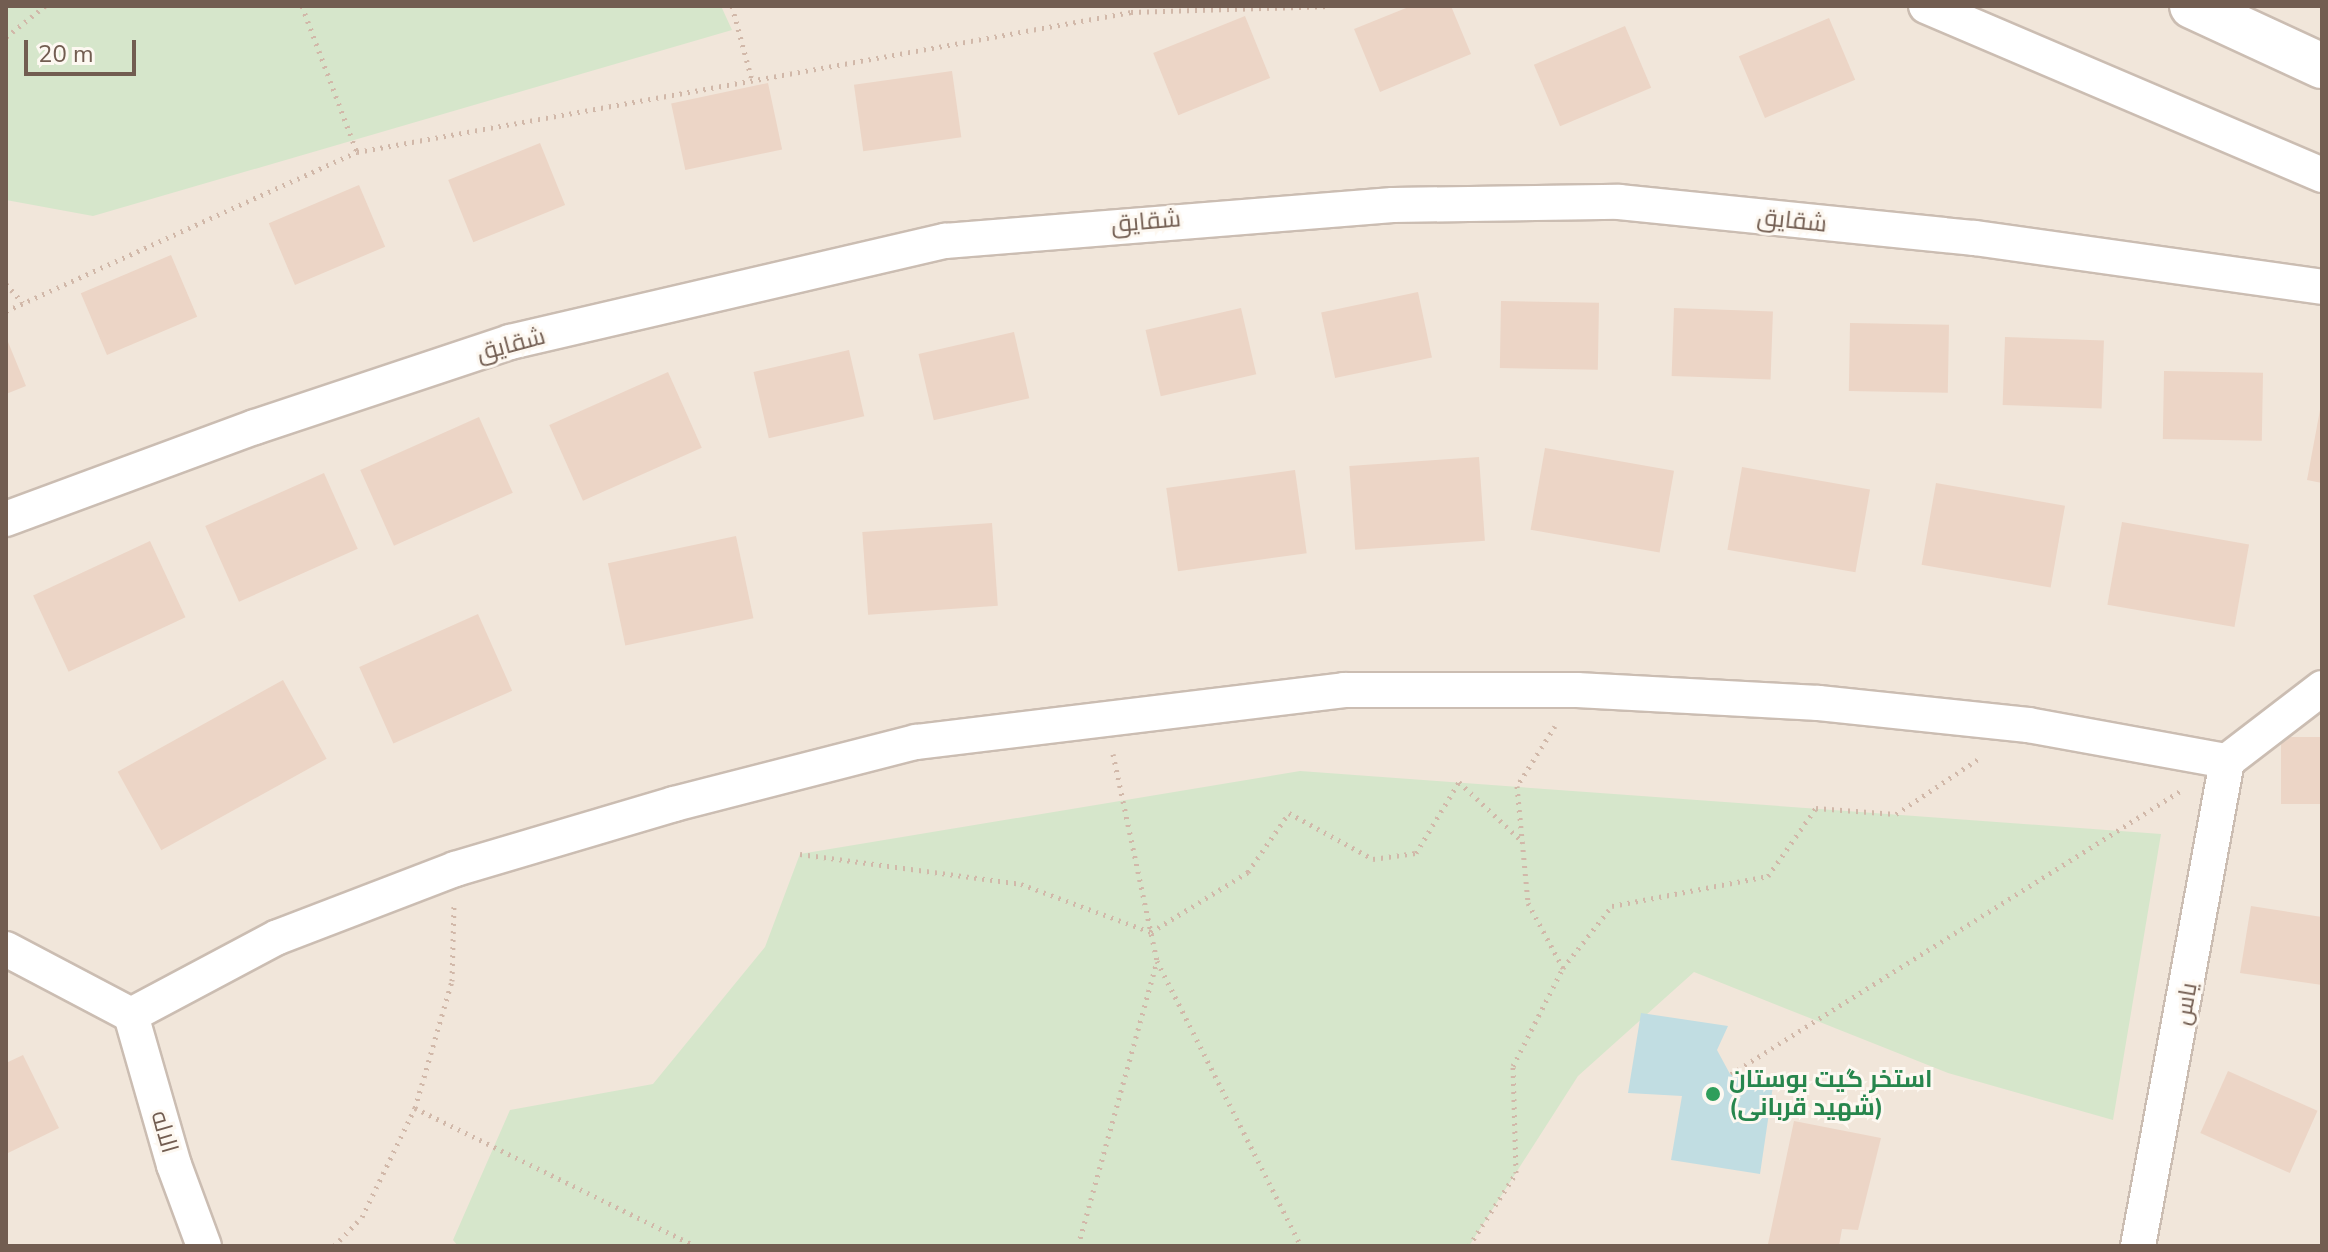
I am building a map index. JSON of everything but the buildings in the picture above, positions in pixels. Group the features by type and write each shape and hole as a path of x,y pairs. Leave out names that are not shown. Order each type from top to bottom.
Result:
{"main road":[{"path":"2192,6 2322,66"}],"street":[{"path":"1926,6 2322,175"},
{"name":"شقایق","path":"6,519 255,427 510,342 945,241 1393,205 1619,202 1975,238 2322,287"},
{"path":"6,949 131,1015 278,937 455,869 674,804 916,742 1344,690 1577,690 1819,703 2028,725 2227,761 2322,688"},
{"name":"یاس","path":"2138,1246 2227,761"},
{"name":"الاله","path":"131,1015 174,1165 204,1246"}],"path":[{"path":"6,37 45,6"},
{"path":"302,6 357,152"},
{"path":"732,6 752,80"},
{"path":"6,311 357,152 1131,12 1329,6"},
{"path":"6,284 23,303"},
{"path":"1563,968 1528,903 1517,786 1577,690"},
{"path":"1106,721 1157,961 1301,1246"},
{"path":"1469,1246 1516,1173 1513,1066 1563,968 1612,906 1768,876 1816,808 1896,814 2028,725"},
{"path":"1731,1074 2227,761"},
{"path":"1151,932 1248,872 1289,813 1373,859 1416,853 1459,782 1523,842"},
{"path":"800,854 1021,884 1151,932"},
{"path":"334,1246 362,1217 415,1108 452,981 455,869"},
{"path":"1078,1246 1157,961"},
{"path":"415,1108 695,1246"}],"shaded area":[{"path":"6,6 2322,6 2322,1246 6,1246"}],"green space":[{"path":"6,6 721,6 732,30 93,216 6,200"},
{"path":"1300,771 2161,834 2113,1120 1948,1073 1694,972 1578,1076 1469,1246 458,1246 453,1240 510,1110 653,1084 765,947 800,854"}],"water":[{"name":"استخر گیت بوستان (شهید قربانی)","path":"1641,1013 1728,1026 1717,1050 1730,1074 1774,1079 1760,1174 1671,1160 1682,1096 1628,1093"}],"place":[{"name":"استخر گیت بوستان (شهید قربانی)","path":"1713,1094"}]}
